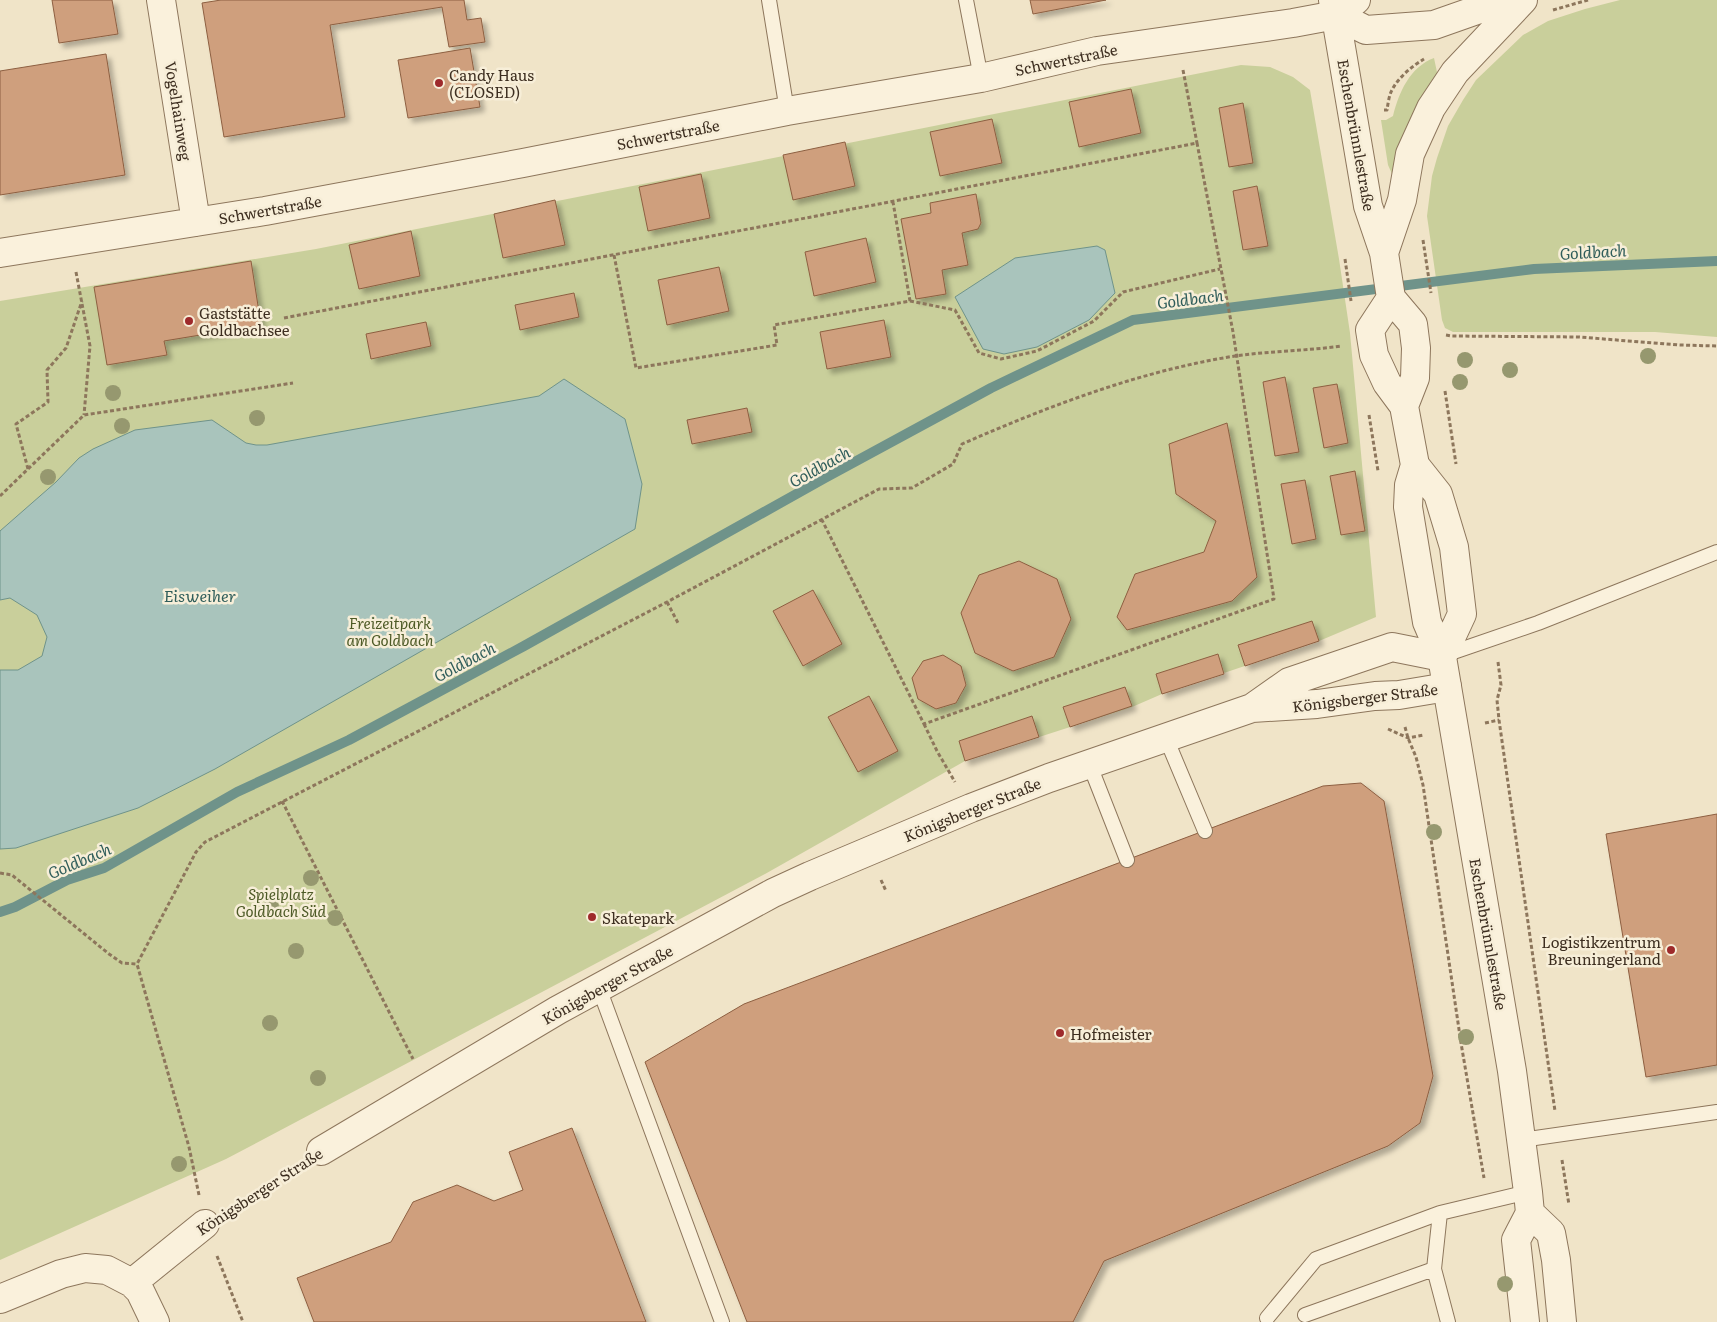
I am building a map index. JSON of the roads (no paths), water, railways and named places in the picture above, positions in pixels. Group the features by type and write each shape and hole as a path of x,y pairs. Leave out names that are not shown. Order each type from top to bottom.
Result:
{"street":[{"name":"Vogelhainweg","path":"161,0 196,222"},
{"path":"1342,5 1366,30 1434,25 1505,0"},
{"path":"1384,253 1402,200 1410,154 1432,108 1455,72 1523,0"},
{"name":"Schwertstraße","path":"0,253 265,211 494,169 788,110 981,78 1097,51 1292,23 1342,5"},
{"name":"Eschenbrünnlestraße","path":"1342,5 1368,206 1384,253 1391,298 1371,336 1374,355 1387,383 1404,406 1415,465 1409,485 1408,507 1427,622 1442,656 1512,1071 1529,1203"},
{"path":"1391,298 1414,330 1416,348 1415,378 1404,406"},
{"name":"Eschenbrünnlestraße","path":"1415,465 1438,494 1454,547 1462,614 1442,656"},
{"name":"Königsberger Straße","path":"1252,708 1288,682 1385,648 1392,647 1442,656"},
{"name":"Königsberger Straße","path":"321,1151 598,988 810,876 971,808 1089,763 1252,708 1318,704 1375,696 1399,695 1447,687"},
{"path":"1525,1322 1516,1240 1529,1203"},
{"path":"1529,1203 1551,1232 1562,1322"},
{"name":"Königsberger Straße","path":"132,1282 205,1224"},
{"path":"0,1299 61,1274 85,1268 107,1270 132,1282 140,1291 155,1322"}],"lane":[{"path":"769,0 788,110"},
{"path":"966,0 981,78"},
{"path":"1442,656 1538,622 1717,552"},
{"path":"1166,738 1205,830"},
{"path":"1089,763 1127,860"},
{"path":"598,988 722,1322"},
{"path":"1521,1140 1717,1112"},
{"path":"1268,1318 1316,1258 1440,1213 1489,1202 1529,1203"},
{"path":"1440,1213 1434,1269 1448,1322"},
{"path":"1305,1316 1434,1269"}],"water":[{"path":"1097,246 1105,250 1115,293 1089,320 1037,347 1004,354 983,349 955,297 1015,258"},
{"name":"Eisweiher","path":"564,379 625,419 642,484 635,529 215,769 138,808 16,848 0,849 0,670 18,670 42,656 47,637 37,615 10,598 0,600 0,531 56,482 79,458 93,449 135,430 212,420 246,443 267,445 539,396"}],"waterway":[{"name":"Goldbach","path":"0,912 15,907 67,880 104,868 237,792 349,740 524,646 991,388 1133,320 1534,269 1717,261"}],"place":[{"name":"Candy Haus (CLOSED)","path":"439,83"},
{"name":"Gaststätte Goldbachsee","path":"189,321"},
{"name":"Skatepark","path":"592,917"},
{"name":"Logistikzentrum Breuningerland","path":"1671,950"},
{"name":"Hofmeister","path":"1060,1033"}],"park label":[{"name":"Freizeitpark am Goldbach","path":"390,630"},
{"name":"Spielplatz Goldbach Süd","path":"281,902"}]}
